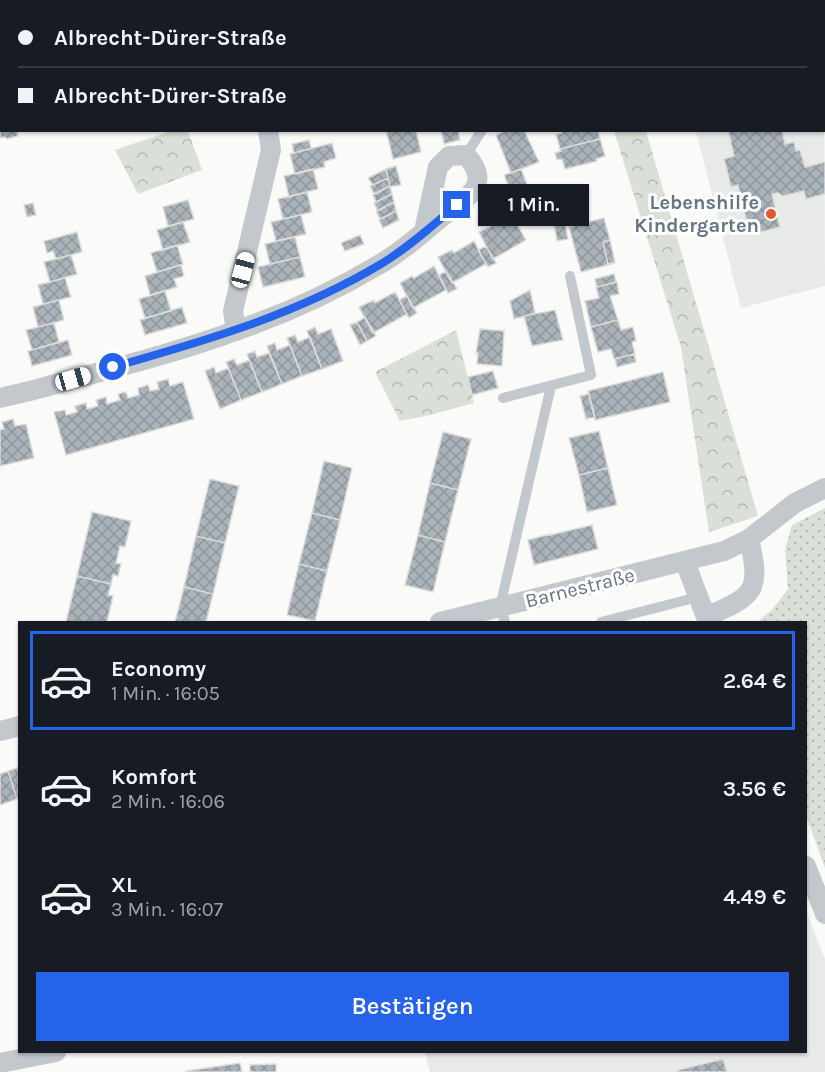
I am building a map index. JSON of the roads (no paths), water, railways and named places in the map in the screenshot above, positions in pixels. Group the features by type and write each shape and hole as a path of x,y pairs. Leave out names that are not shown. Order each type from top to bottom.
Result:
{"street":[{"path":"236,331 233,311 271,150 268,132"},
{"path":"0,398 236,331 338,287 382,263 424,231 473,191 479,182 477,166 466,155 449,156 438,167 424,231"},
{"name":"Barnestraße","path":"449,621 503,615 724,551 749,539 795,503 825,488"},
{"path":"694,559 698,597 707,620 748,595 756,581 756,565 749,539"},
{"path":"0,731 18,726"},
{"path":"807,869 825,914"},
{"path":"0,1062 50,1053"}],"lane":[{"path":"466,155 481,132"},
{"path":"503,398 591,375 570,276"},
{"path":"503,615 551,386"},
{"path":"605,621 698,597"}],"place":[{"name":"Lebenshilfe Kindergarten","path":"771,214"}]}
